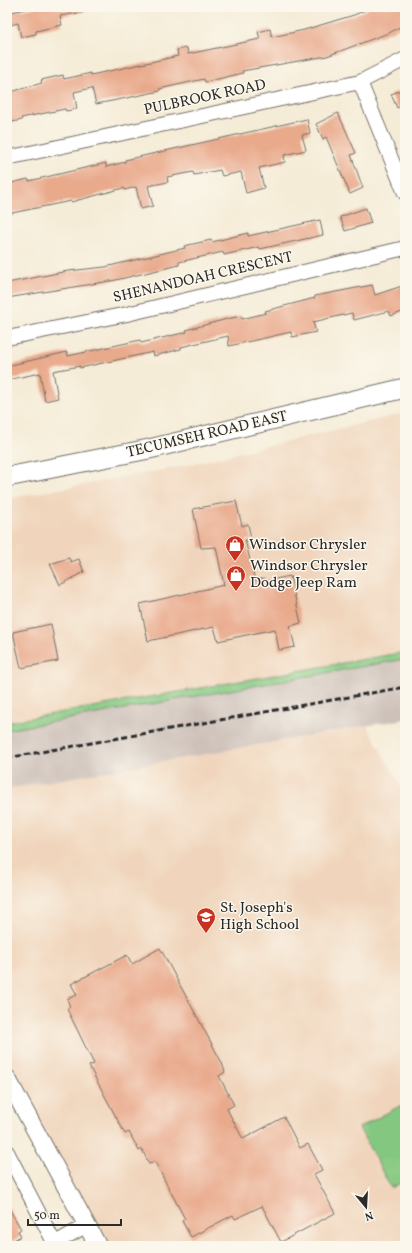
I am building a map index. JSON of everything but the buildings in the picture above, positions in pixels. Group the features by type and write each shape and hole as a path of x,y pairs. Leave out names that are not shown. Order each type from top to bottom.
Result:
{"main road":[{"name":"TECUMSEH ROAD EAST","path":"7,477 149,449 405,388"}],"street":[{"name":"PULBROOK ROAD","path":"7,158 360,82 405,59"},
{"path":"360,82 405,193"},
{"name":"SHENANDOAH CRESCENT","path":"7,338 127,314 405,248"},
{"path":"7,1078 98,1246"},
{"path":"7,1152 54,1245 87,1225"}],"shaded area":[{"path":"405,413 405,658 7,729 7,499 187,465"},
{"path":"405,658 405,719 7,789 7,729"},
{"name":"St. Joseph's High School","path":"367,726 405,793 405,1246 99,1246 7,1076 7,789"}],"green space":[{"path":"405,652 405,659 7,730 7,722"},
{"path":"405,1103 405,1181 391,1188 359,1128"}],"railway":[{"path":"7,758 405,687"}],"place":[{"name":"Windsor Chrysler","path":"235,562"},
{"name":"Windsor Chrysler Dodge Jeep Ram","path":"236,592"},
{"name":"St. Joseph's High School","path":"206,934"}]}
